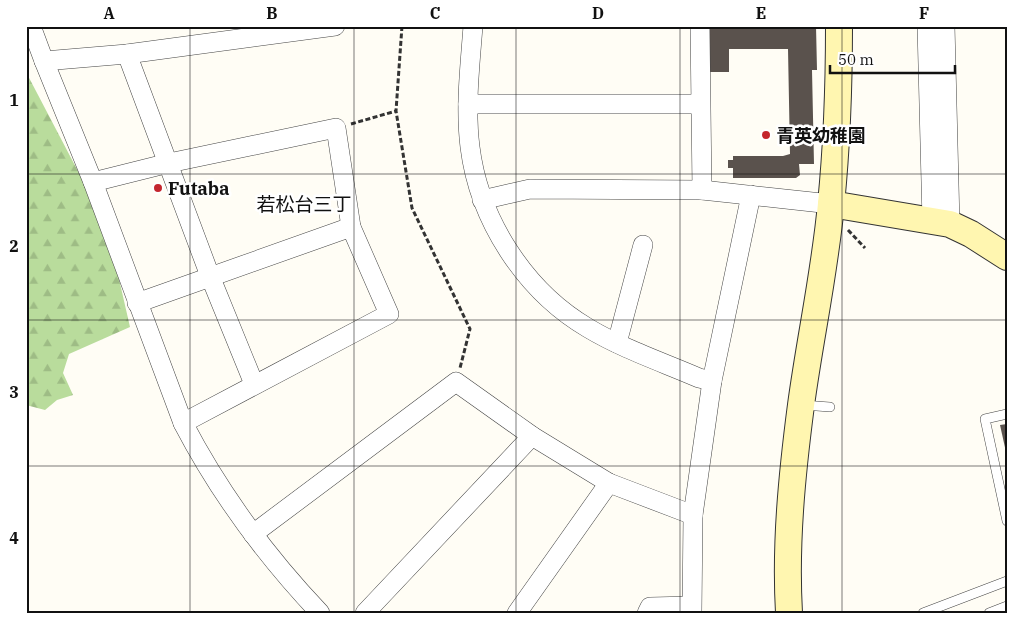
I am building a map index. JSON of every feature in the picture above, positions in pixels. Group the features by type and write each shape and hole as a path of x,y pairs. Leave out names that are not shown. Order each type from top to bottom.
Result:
{"street":[{"path":"31,26 94,182 137,303 183,422 204,463 253,534 294,585 320,613"},
{"path":"44,61 127,54 335,26"},
{"path":"473,26 468,104 470,148 482,200 512,258 542,294 587,328 699,378 712,380"},
{"path":"700,26 702,190"},
{"path":"789,613 787,582 792,483 801,405 831,204 839,124 839,26"},
{"path":"927,26 941,222"},
{"path":"941,222 945,26"},
{"path":"127,54 210,276 254,384"},
{"path":"468,104 700,104"},
{"path":"94,182 169,163 336,128 351,227 389,314 183,422"},
{"path":"482,200 530,189 702,190 751,195 831,204 941,222 971,234 1007,257"},
{"path":"647,613 650,607 691,609 694,515 712,380 751,195"},
{"path":"137,303 351,227"},
{"path":"617,343 643,245"},
{"path":"253,534 456,382 532,436 609,483 694,515"},
{"path":"365,613 532,436"},
{"path":"517,613 609,483"}],"lane":[{"path":"801,405 830,408"},
{"path":"1007,414 985,419 1007,521"},
{"path":"923,613 1007,581"},
{"path":"989,613 1007,606"}],"path":[{"path":"402,26 396,111 412,208 470,330 456,382"},
{"path":"336,128 396,111"},
{"path":"846,228 865,248"}],"green space":[{"path":"26,72 81,177 119,279 130,327 69,354 63,373 73,395 57,400 45,410 26,405"}],"building":[{"path":"709,26 816,26 817,70 812,70 814,164 799,164 800,175 796,178 733,178 733,168 728,168 728,160 733,160 733,156 783,156 790,154 788,49 729,49 729,72 710,72"},
{"path":"1007,424 1007,452 1006,452 1000,425"}],"place":[{"name":"青英幼稚園","path":"766,135"},
{"name":"Futaba","path":"158,188"}],"district":[{"name":"若松台三丁","path":"304,204"}]}
